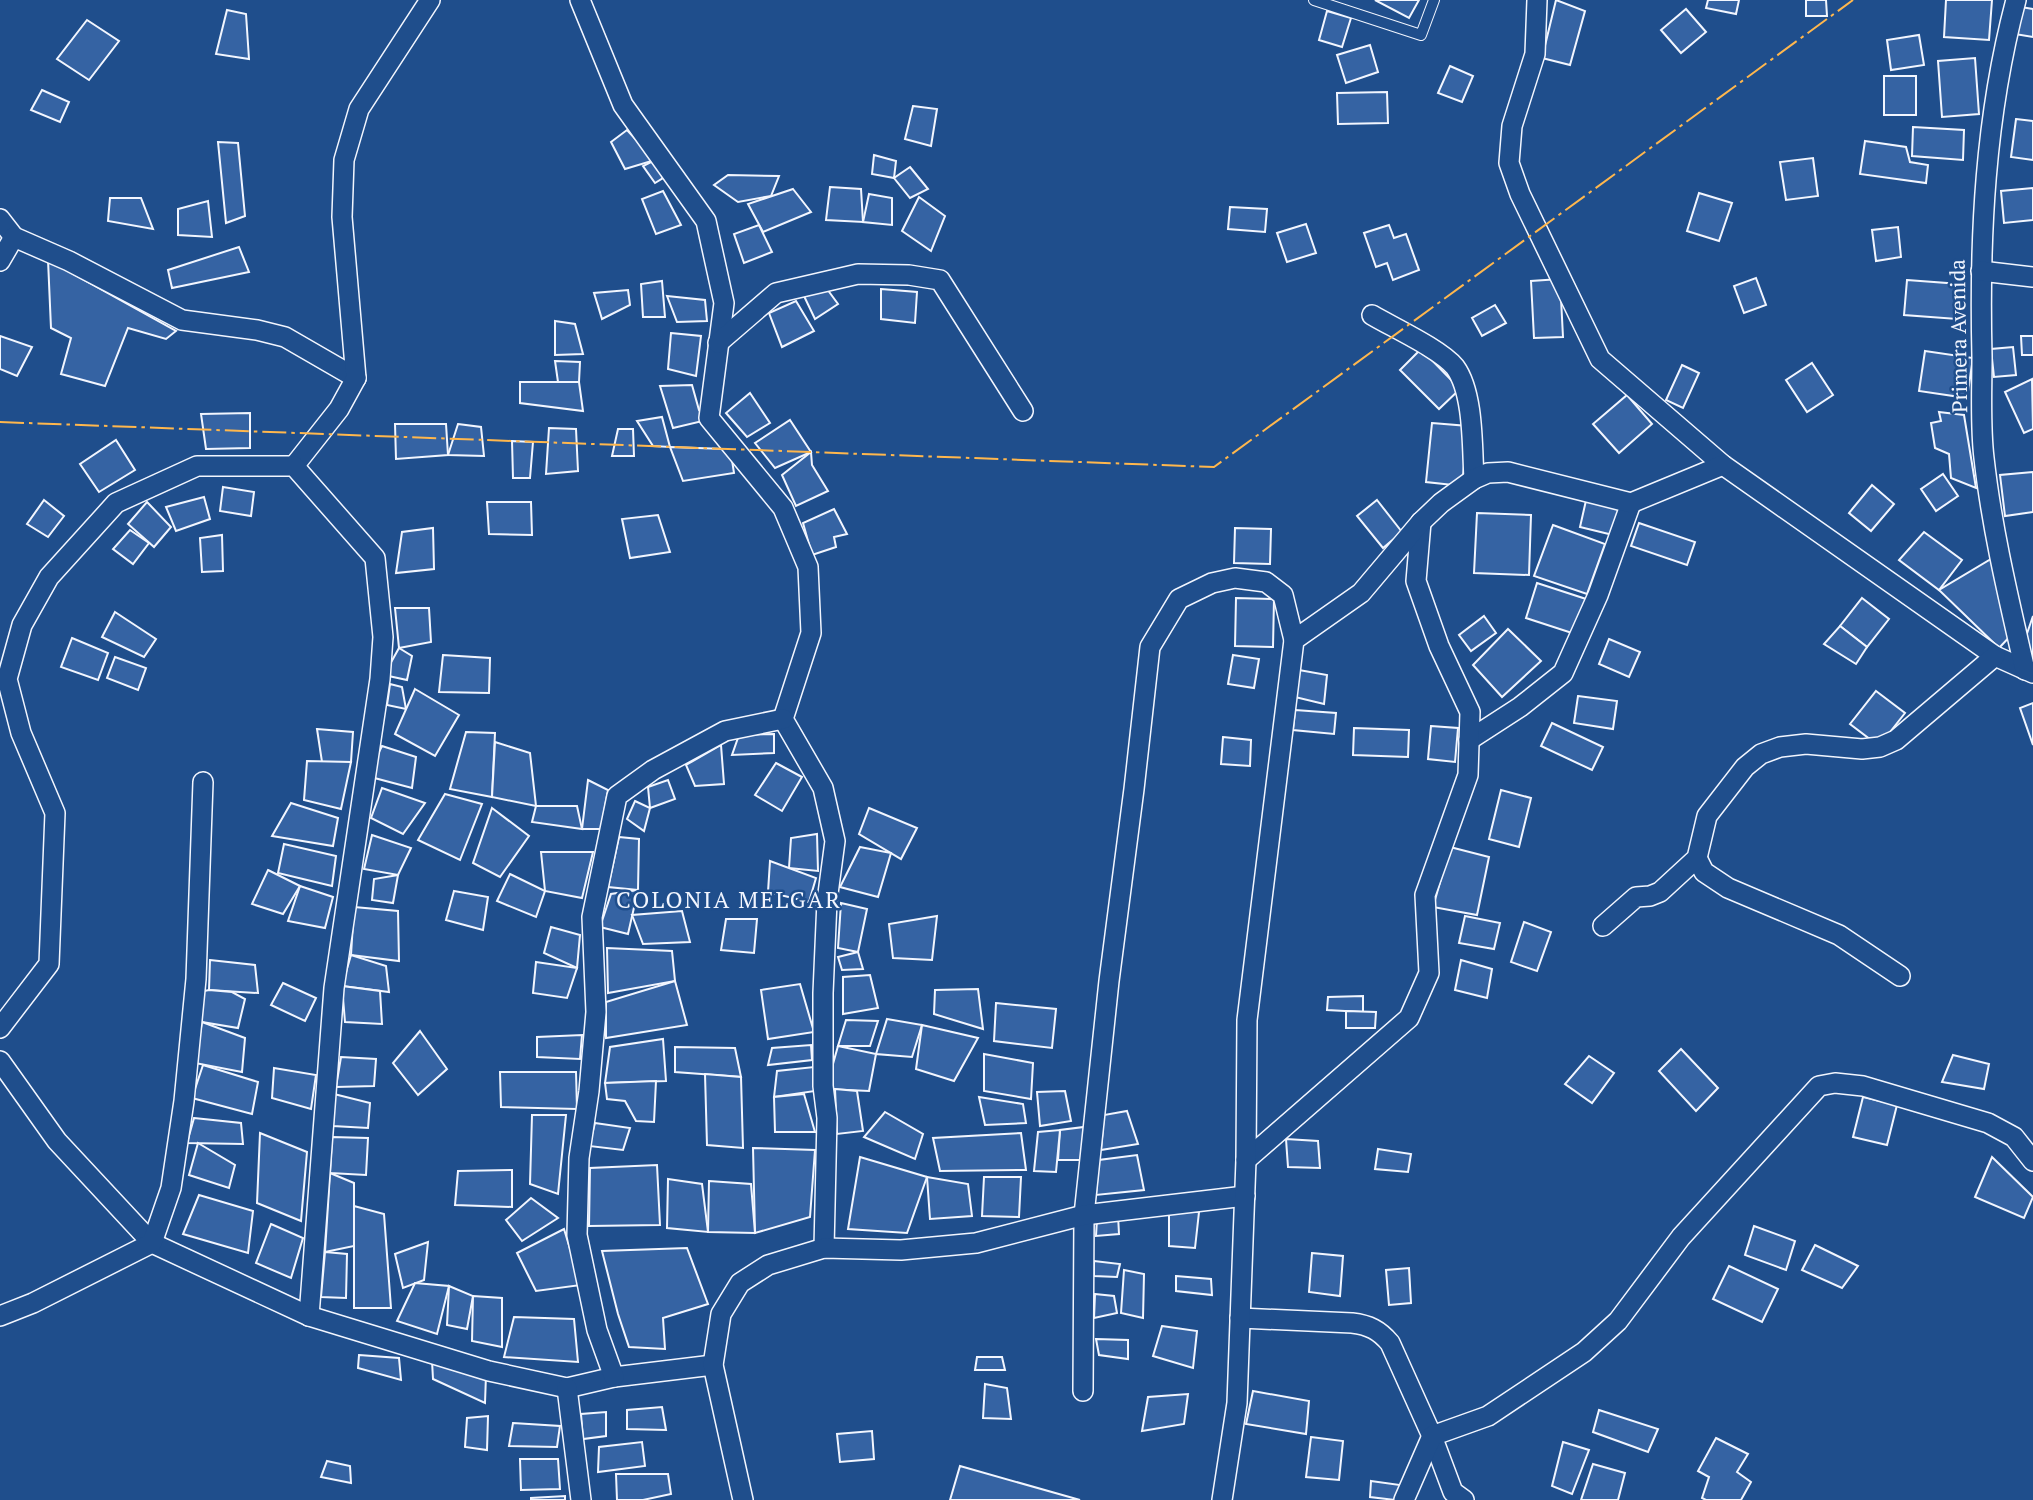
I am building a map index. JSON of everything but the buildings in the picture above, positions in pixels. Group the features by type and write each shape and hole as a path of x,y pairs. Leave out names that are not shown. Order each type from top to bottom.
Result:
{"street":[{"path":"294,466 339,410 356,378 342,217 344,160 359,108 430,0"},
{"path":"580,0 623,104 706,221 724,303 709,418 783,508 808,567 811,633 783,719 823,788 835,841 827,901 823,993 823,1086 827,1118 824,1248"},
{"path":"1537,0 1535,54 1512,126 1509,163 1520,194 1600,359 1723,465 1996,656 2029,672"},
{"name":"Primera Avenida","path":"2016,0 2008,29 1983,207 1981,271 1984,454 1996,542 2029,672"},
{"path":"0,219 14,237 69,261 182,320 257,330 285,337 356,378"},
{"path":"0,261 14,237"},
{"path":"1981,271 2033,277"},
{"path":"718,343 776,293 858,274 909,275 940,280 1023,411"},
{"path":"1372,315 1444,358 1455,368 1467,394 1474,479"},
{"path":"1294,640 1361,593 1421,522 1441,503 1488,472 1507,472 1631,503 1723,465"},
{"path":"0,1028 49,964 55,813 21,733 7,679 22,625 49,577 116,503 197,466 294,466 375,558 383,637 380,679 334,988 309,1316"},
{"path":"1469,740 1520,707 1563,673 1598,595 1631,503"},
{"path":"1247,1160 1409,1018 1429,973 1425,895 1468,775 1470,712 1439,646 1416,581 1421,522"},
{"path":"1083,1391 1084,1215 1109,981 1150,647 1179,599 1212,583 1235,579 1266,582 1283,595 1294,640 1247,1020 1247,1160 1237,1403 1222,1500"},
{"path":"1603,926 1636,897 1660,892 1697,858 1707,816 1745,767 1761,754 1780,747 1806,744 1862,749 1880,747 1896,740 1996,656"},
{"path":"614,1377 597,1330 577,1235 579,1158 589,1091 596,1012 592,917 617,796 653,770 725,731 783,719"},
{"path":"0,1316 33,1303 152,1243 171,1188 184,1101 196,979 202,782"},
{"path":"1697,858 1704,872 1728,888 1839,934 1900,976"},
{"path":"0,1061 57,1141 152,1243 309,1316 489,1371 567,1388 614,1377 713,1365"},
{"path":"1404,1500 1432,1436 1488,1416 1584,1352 1618,1321 1681,1237 1819,1086 1835,1083 1863,1086 1989,1123 2014,1137 2033,1161"},
{"path":"743,1500 713,1365 721,1314 740,1283 768,1265 824,1248 901,1250 976,1243 1084,1215 1245,1196"},
{"path":"1240,1318 1352,1323 1367,1325 1382,1333 1390,1343 1432,1436 1453,1492 1464,1500"},
{"path":"567,1388 581,1500"}],"lane":[{"path":"1314,0 1421,35 1434,0"}],"power":[{"path":"0,422 1214,467 1853,0"}],"district":[{"name":"COLONIA MELGAR","path":"729,900"}]}
